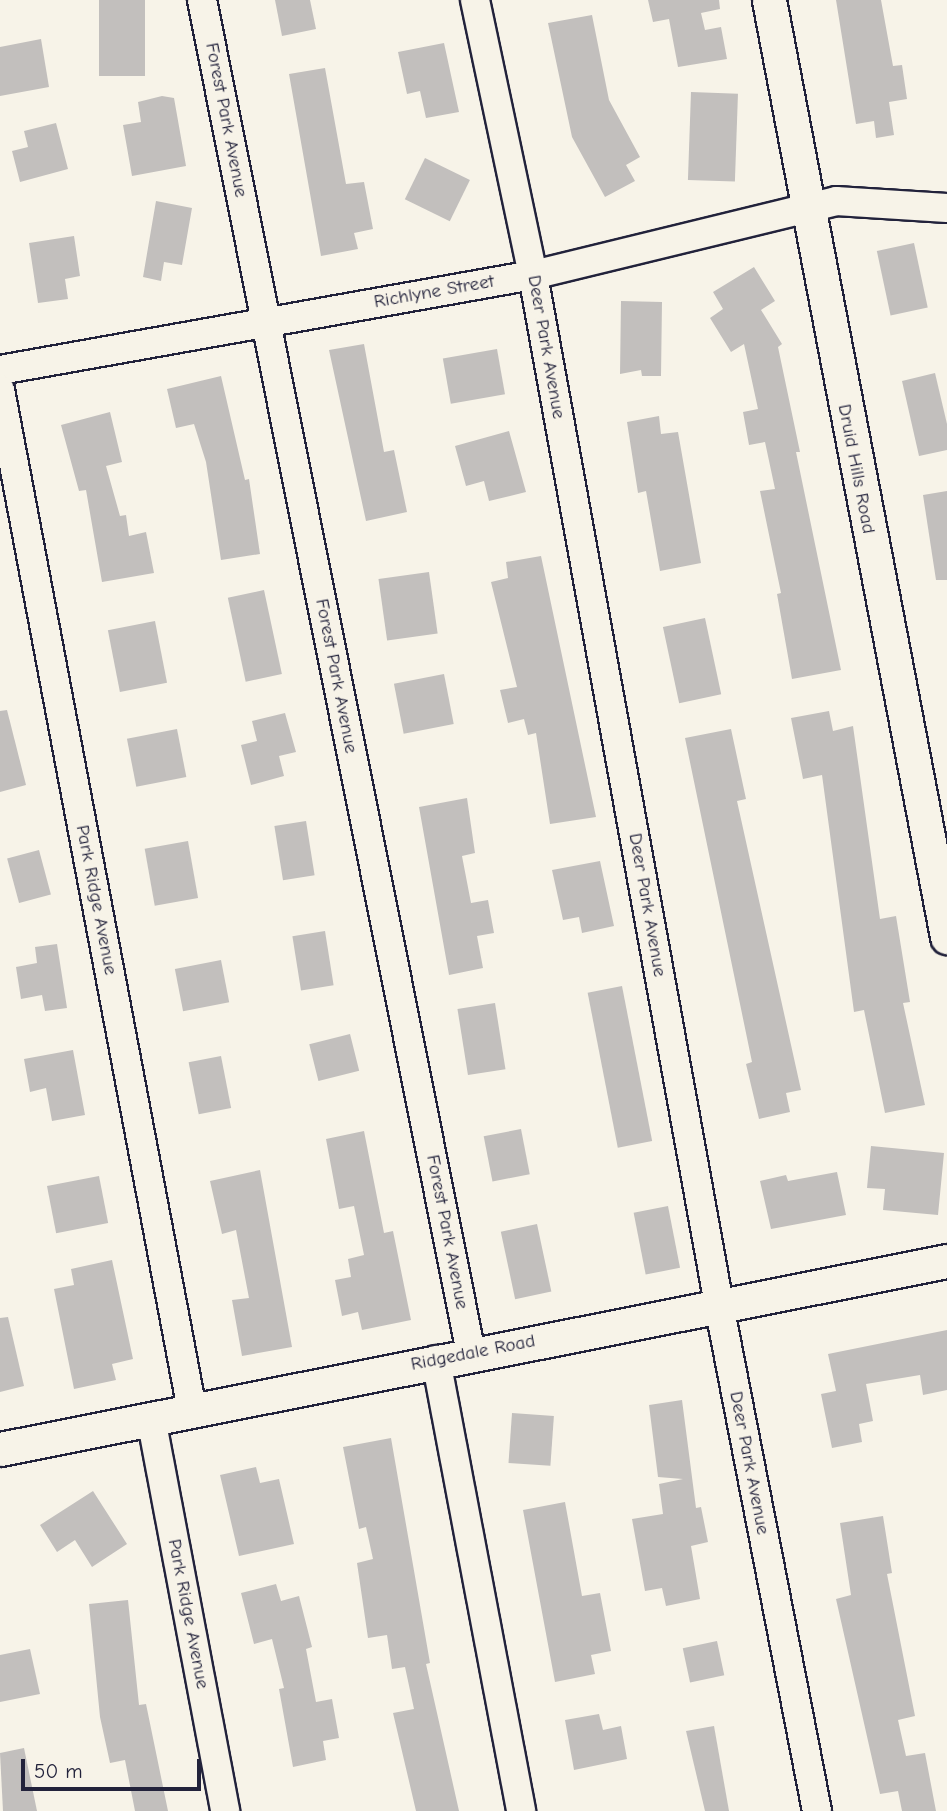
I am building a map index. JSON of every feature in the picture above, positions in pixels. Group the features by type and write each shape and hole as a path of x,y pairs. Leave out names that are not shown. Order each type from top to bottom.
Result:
{"street":[{"name":"Forest Park Avenue","path":"202,0 471,1353"},
{"name":"Deer Park Avenue","path":"475,0 533,275 719,1305 817,1811"},
{"name":"Druid Hills Road","path":"769,0 806,211 947,937"},
{"name":"Richlyne Street","path":"0,370 533,275 806,211 836,201 947,208"},
{"name":"Park Ridge Avenue","path":"0,390 192,1410"},
{"name":"Ridgedale Road","path":"0,1449 471,1353 947,1261"},
{"path":"436,1360 521,1811"},
{"name":"Park Ridge Avenue","path":"151,1418 225,1811"}],"building":[{"path":"99,0 145,0 145,76 99,76"},
{"path":"275,0 310,0 316,29 282,36"},
{"path":"648,0 719,0 720,9 701,13 705,30 721,27 727,59 678,67 669,19 653,22"},
{"path":"836,0 881,0 893,66 902,65 907,99 889,102 894,135 876,138 874,121 856,124"},
{"path":"592,15 609,100 640,157 626,165 635,181 605,197 572,137 548,23"},
{"path":"41,39 49,87 0,96 0,47"},
{"path":"444,43 459,112 426,118 420,91 407,94 398,52"},
{"path":"325,68 346,184 364,182 373,229 354,233 358,249 321,256 289,74"},
{"path":"691,92 738,94 735,182 688,180"},
{"path":"162,96 174,98 186,166 132,176 123,125 141,122 138,102"},
{"path":"56,123 68,169 20,182 12,151 28,147 24,131"},
{"path":"425,158 470,180 450,221 405,199"},
{"path":"156,201 192,208 182,265 164,262 161,281 143,277"},
{"path":"74,236 80,276 65,279 68,299 38,303 29,243"},
{"path":"914,243 928,308 891,315 877,251"},
{"path":"754,267 775,301 761,310 782,344 778,347 800,452 796,452 841,670 792,679 777,594 781,593 760,491 775,489 765,442 749,445 743,412 758,409 744,344 731,352 710,318 723,309 713,292"},
{"path":"621,301 662,302 661,376 642,376 641,370 620,374"},
{"path":"364,344 384,452 394,450 407,512 366,521 329,350"},
{"path":"497,349 505,394 451,404 443,359"},
{"path":"935,373 947,424 947,450 919,456 902,381"},
{"path":"221,376 245,480 249,479 260,554 221,560 206,462 194,424 176,428 167,389"},
{"path":"110,412 122,462 106,466 120,516 126,515 129,536 146,532 154,573 102,582 86,490 79,491 61,425"},
{"path":"659,416 661,434 678,432 701,563 660,571 646,491 638,493 627,422"},
{"path":"509,431 526,492 489,501 484,481 466,486 455,446"},
{"path":"947,491 947,580 936,580 923,495"},
{"path":"541,556 596,817 550,824 536,733 528,735 524,719 508,723 500,690 517,687 491,582 508,578 506,562"},
{"path":"429,572 438,633 387,640 378,579"},
{"path":"264,590 282,674 246,682 228,598"},
{"path":"705,618 721,694 679,703 663,627"},
{"path":"155,621 167,683 120,692 108,630"},
{"path":"444,674 454,724 404,734 394,684"},
{"path":"7,710 26,785 0,792 0,711"},
{"path":"829,711 833,731 853,726 880,919 896,916 910,1002 903,1003 925,1105 885,1113 864,1010 854,1012 822,775 803,779 791,718"},
{"path":"285,713 296,752 279,756 284,776 251,785 241,745 257,741 252,721"},
{"path":"177,729 186,777 136,787 127,739"},
{"path":"731,729 746,799 737,801 801,1090 786,1093 790,1112 759,1119 746,1064 752,1062 685,738"},
{"path":"467,798 475,853 462,856 471,903 488,900 494,933 477,936 483,968 449,975 419,807"},
{"path":"306,821 315,875 283,880 274,826"},
{"path":"188,841 198,898 155,906 145,849"},
{"path":"39,850 51,894 19,903 7,859"},
{"path":"600,861 614,926 582,933 579,917 563,920 552,870"},
{"path":"325,931 334,985 301,990 292,936"},
{"path":"57,944 67,1008 45,1011 42,995 21,999 16,967 37,963 35,947"},
{"path":"221,960 229,1002 183,1011 175,969"},
{"path":"622,986 652,1141 618,1148 588,993"},
{"path":"495,1003 505,1069 468,1075 457,1009"},
{"path":"350,1034 359,1071 318,1081 309,1044"},
{"path":"73,1050 85,1115 52,1121 46,1088 30,1092 24,1059"},
{"path":"221,1056 231,1108 199,1114 189,1062"},
{"path":"521,1129 530,1174 492,1181 484,1136"},
{"path":"364,1131 384,1233 393,1231 411,1320 362,1330 358,1312 342,1316 335,1280 351,1277 348,1259 364,1255 354,1206 339,1209 326,1139"},
{"path":"871,1146 944,1153 938,1215 883,1210 885,1189 867,1188"},
{"path":"260,1170 292,1347 242,1356 232,1300 249,1298 236,1230 222,1234 210,1181"},
{"path":"837,1172 846,1215 771,1229 760,1181 786,1175 788,1181"},
{"path":"99,1176 108,1223 56,1233 47,1186"},
{"path":"668,1206 680,1268 646,1275 634,1213"},
{"path":"537,1224 551,1291 515,1299 501,1232"},
{"path":"112,1260 133,1359 112,1364 116,1380 74,1389 54,1289 74,1285 71,1269"},
{"path":"8,1317 24,1386 0,1392 0,1318"},
{"path":"947,1330 947,1390 923,1395 920,1375 866,1384 873,1421 859,1424 862,1442 832,1448 821,1394 836,1391 828,1354"},
{"path":"682,1400 696,1508 701,1507 708,1542 691,1546 700,1599 666,1606 662,1588 645,1591 632,1519 663,1514 659,1484 683,1479 658,1477 649,1405"},
{"path":"512,1413 554,1416 550,1466 509,1463"},
{"path":"391,1438 430,1663 426,1664 459,1811 416,1811 393,1713 414,1709 405,1667 392,1669 387,1635 368,1638 357,1563 373,1559 366,1527 359,1529 343,1447"},
{"path":"256,1467 260,1483 279,1479 294,1544 239,1556 220,1475"},
{"path":"93,1491 127,1544 92,1567 75,1540 57,1552 40,1525"},
{"path":"565,1502 582,1596 600,1593 611,1651 591,1655 595,1674 555,1682 523,1510"},
{"path":"883,1516 892,1573 887,1574 915,1716 898,1720 906,1756 925,1753 936,1811 902,1811 898,1791 880,1794 836,1599 851,1595 840,1523"},
{"path":"276,1584 281,1601 299,1596 312,1647 306,1649 316,1702 332,1699 339,1738 323,1741 326,1760 293,1767 279,1689 284,1688 272,1639 254,1644 241,1593"},
{"path":"128,1600 139,1705 146,1704 168,1811 135,1811 125,1760 110,1763 100,1717 89,1604"},
{"path":"717,1641 724,1675 690,1683 683,1648"},
{"path":"30,1649 40,1694 0,1702 0,1655"},
{"path":"599,1714 603,1730 621,1726 627,1759 574,1770 565,1720"},
{"path":"714,1726 729,1811 705,1811 686,1731"},
{"path":"24,1748 37,1811 3,1811 0,1753"}]}
